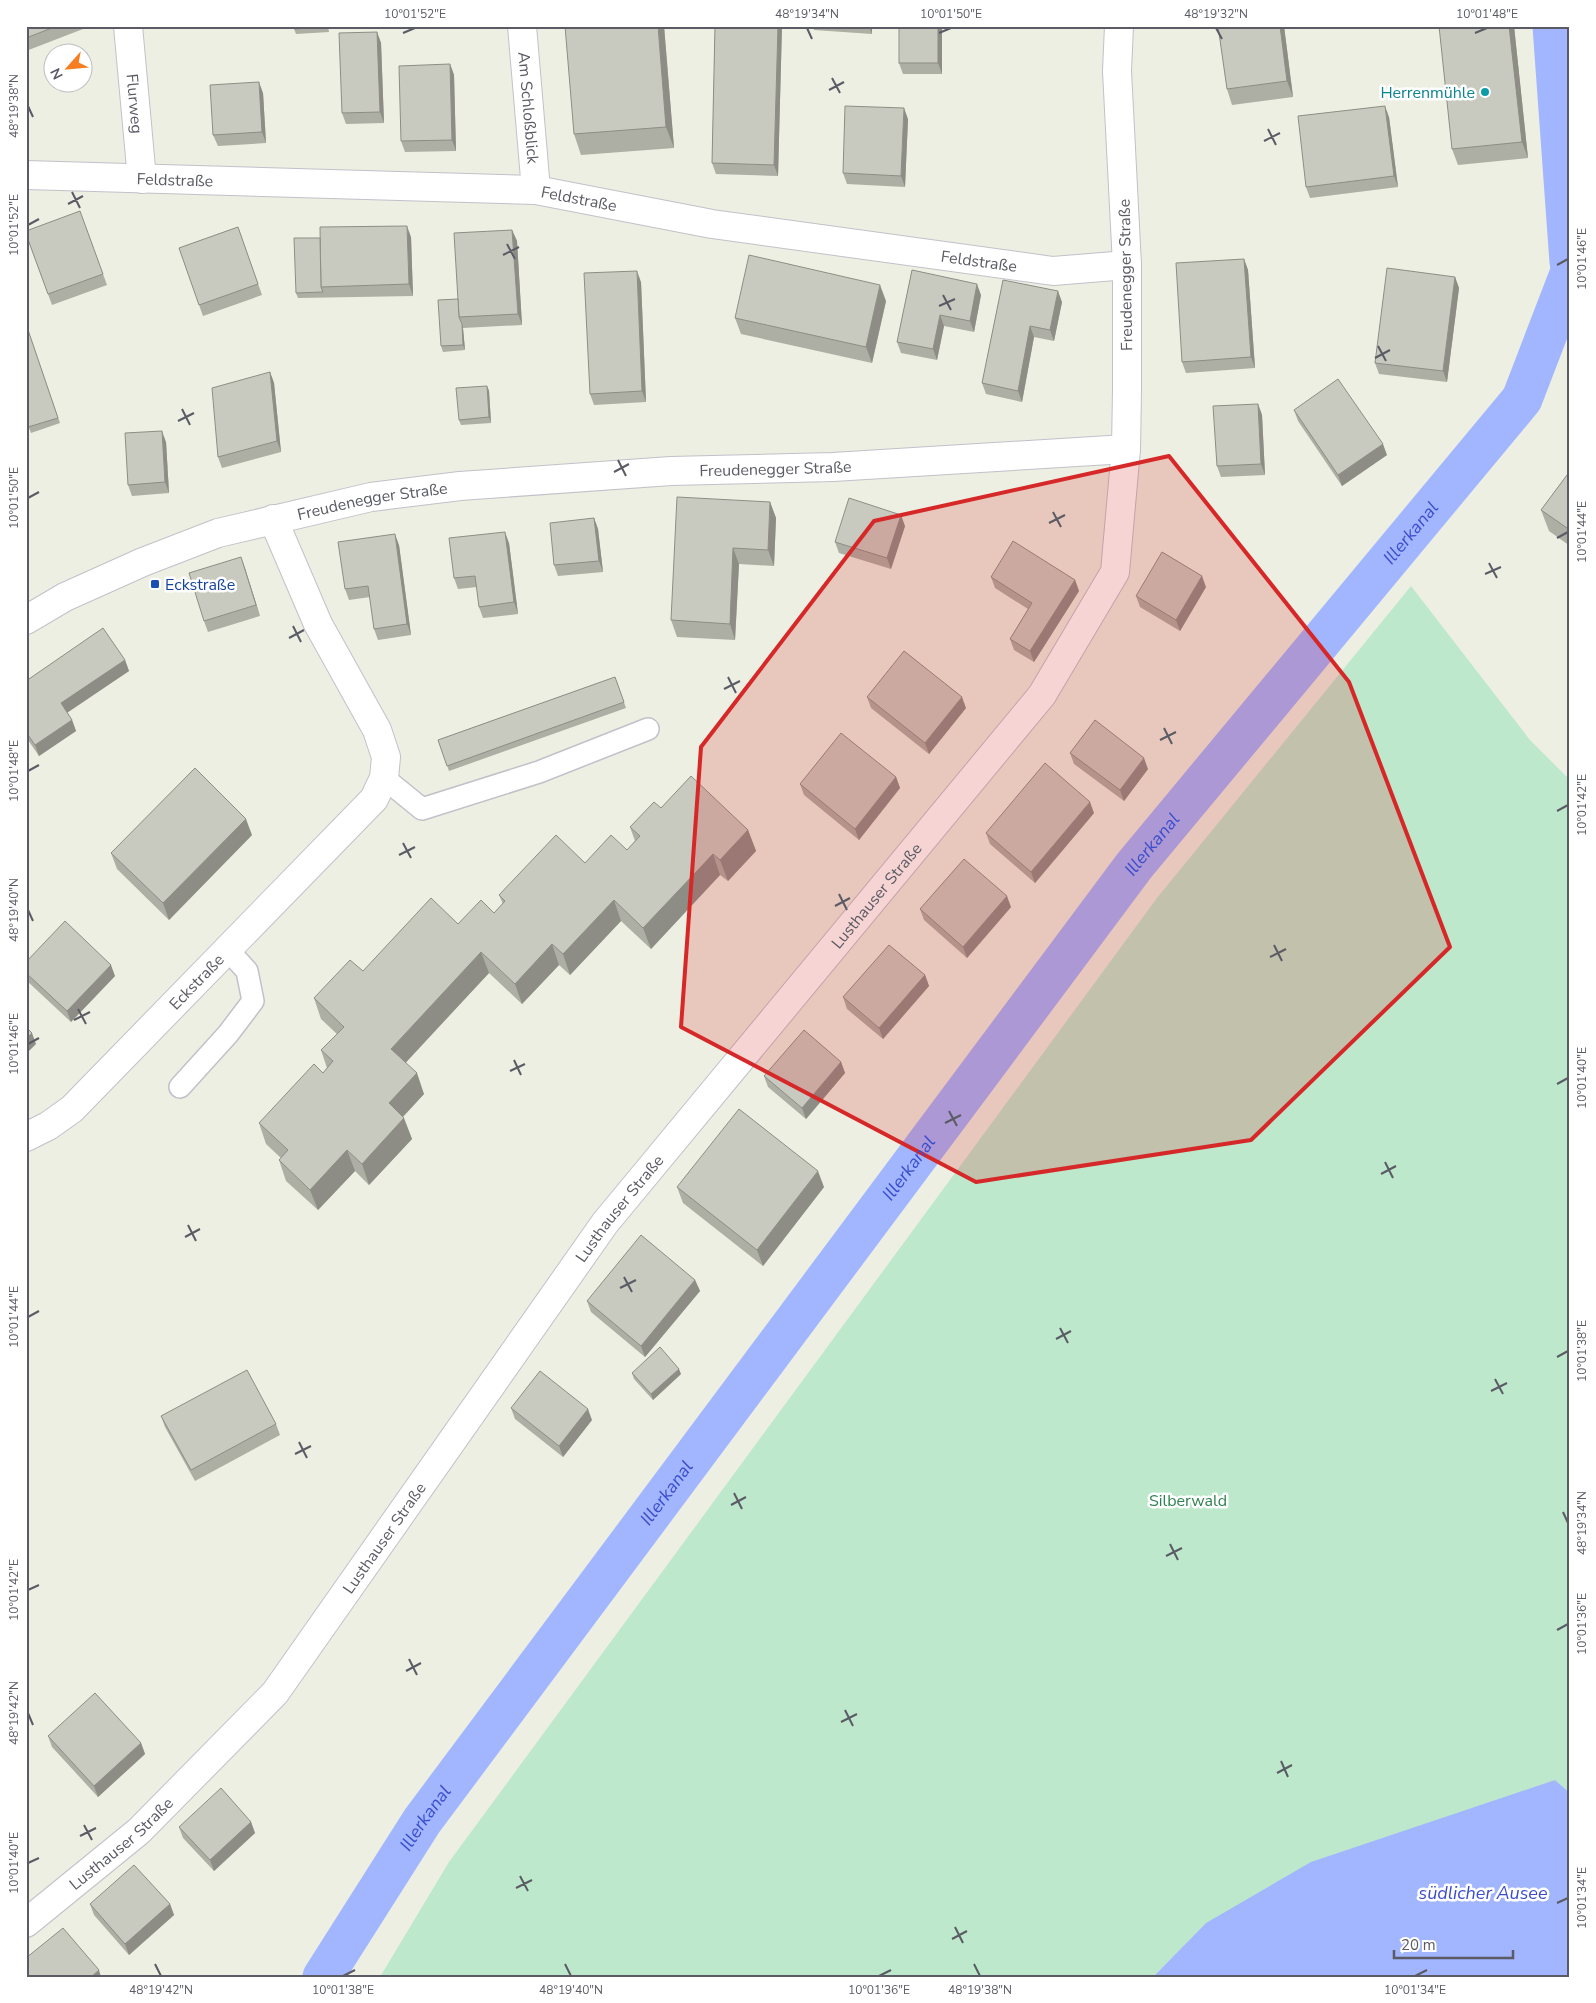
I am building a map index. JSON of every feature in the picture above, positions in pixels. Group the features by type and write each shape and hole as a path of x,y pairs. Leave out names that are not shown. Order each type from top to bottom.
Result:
{"street":[{"name":"Flurweg","path":"128,26 142,179"},
{"name":"Am Schloßblick","path":"522,26 536,190"},
{"name":"Freudenegger Straße","path":"26,620 66,597 143,562 218,533 371,496 460,486 671,471 833,467 1126,449 1127,265 1117,71 1119,26"},
{"name":"Feldstraße","path":"26,175 536,190 712,224 1053,271 1127,265"},
{"name":"Lusthauser Straße","path":"26,1922 139,1831 275,1693 605,1223 1042,694 1115,572 1126,449"},
{"name":"Eckstraße","path":"26,1137 48,1126 72,1109 374,799 384,778 386,756 376,730 318,624 273,519"}],"lane":[{"path":"384,778 422,809 539,772 648,729"},
{"path":"180,1087 228,1034 253,1001 247,971 228,950"}],"highlighted area":[{"path":"1169,456 1349,682 1450,947 1251,1140 976,1182 681,1027 701,747 874,521"}],"green space":[{"name":"Silberwald","path":"1411,586 1530,740 1570,780 1570,1793 1555,1780 1206,1923 1153,1977 380,1977 449,1862 1157,898"}],"water":[{"name":"südlicher Ausee","path":"1555,1780 1570,1793 1570,1977 1153,1977 1206,1923 1311,1862"}],"building":[{"path":"26,26 57,26 26,38"},
{"path":"293,26 327,26 327,27 294,29"},
{"path":"565,26 658,26 666,127 574,134"},
{"path":"715,26 778,26 774,165 712,163"},
{"path":"899,26 938,26 938,63 899,63"},
{"path":"1218,26 1280,26 1287,81 1227,89"},
{"name":"Herrenmühle","path":"1439,26 1509,26 1522,142 1452,149"},
{"path":"377,32 380,112 342,113 339,33"},
{"path":"450,64 452,140 401,141 399,66"},
{"path":"259,82 262,132 213,135 210,85"},
{"path":"845,106 904,108 901,176 843,173"},
{"path":"1385,106 1394,176 1306,187 1298,116"},
{"path":"80,211 103,274 48,294 26,231"},
{"path":"407,226 409,284 321,287 320,227"},
{"path":"238,227 258,284 199,305 179,248"},
{"path":"512,230 518,314 459,317 454,233"},
{"path":"294,238 320,238 321,287 323,292 296,293"},
{"path":"749,255 880,285 866,347 735,318"},
{"path":"1244,259 1251,357 1182,362 1176,263"},
{"path":"1387,268 1455,277 1443,371 1375,363"},
{"path":"912,270 977,284 970,321 940,315 933,349 897,342"},
{"path":"637,271 642,391 590,394 584,273"},
{"path":"1003,280 1058,291 1050,330 1030,326 1018,391 982,383"},
{"path":"458,299 463,345 441,346 438,300"},
{"path":"26,324 58,418 28,427 26,420"},
{"path":"270,372 277,441 218,457 212,388"},
{"path":"1338,379 1383,444 1338,475 1294,410"},
{"path":"487,386 489,417 459,420 456,388"},
{"path":"1258,404 1261,464 1217,466 1213,406"},
{"path":"162,431 165,482 128,485 125,433"},
{"path":"1570,471 1570,530 1541,510"},
{"path":"677,497 770,502 768,550 733,548 730,624 671,620"},
{"path":"849,498 901,515 887,558 835,542"},
{"path":"594,518 599,561 554,565 550,523"},
{"path":"505,532 514,602 479,607 475,576 454,578 449,538"},
{"path":"395,534 407,624 374,629 368,586 345,589 338,542"},
{"path":"1013,541 1075,580 1030,651 1010,639 1032,603 991,577"},
{"path":"1162,552 1202,576 1176,620 1136,596"},
{"path":"241,557 256,605 204,621 189,573"},
{"path":"103,628 125,660 61,703 72,720 35,745 26,732 26,681"},
{"path":"904,651 962,697 925,743 867,697"},
{"path":"615,677 624,702 447,766 438,740"},
{"path":"1095,720 1144,758 1120,790 1070,753"},
{"path":"841,733 896,777 855,829 800,784"},
{"path":"1045,763 1090,802 1031,872 986,833"},
{"path":"195,768 246,819 163,903 111,853"},
{"path":"691,776 748,830 720,860 713,854 643,928 614,900 563,954 552,944 515,984 481,952 391,1049 417,1073 389,1103 404,1118 362,1164 347,1150 310,1190 279,1160 288,1150 259,1123 314,1064 323,1073 333,1061 321,1050 344,1027 314,998 350,960 363,971 431,898 458,924 481,900 494,913 505,901 499,895 556,835 585,863 611,835 627,850 640,836 630,827 654,802 661,808"},
{"path":"964,859 1007,896 963,947 920,909"},
{"path":"65,921 111,965 67,1011 26,973 26,962"},
{"path":"889,945 925,975 879,1028 843,997"},
{"path":"26,1027 32,1033 26,1039"},
{"path":"804,1030 841,1062 802,1108 764,1076"},
{"path":"739,1109 818,1171 757,1250 677,1187"},
{"path":"641,1235 695,1280 641,1346 587,1301"},
{"path":"660,1347 679,1369 651,1394 632,1373"},
{"path":"247,1370 276,1424 191,1470 161,1416"},
{"path":"540,1371 588,1409 559,1446 511,1408"},
{"path":"95,1693 141,1743 94,1786 48,1736"},
{"path":"221,1788 251,1822 210,1860 179,1827"},
{"path":"134,1865 170,1904 125,1944 90,1904"},
{"path":"63,1928 99,1970 91,1977 26,1977 26,1958"}],"waterway":[{"name":"Illerkanal","path":"1553,26 1570,262"},
{"name":"Illerkanal","path":"323,1977 422,1821 1134,866 1522,399 1570,274"}],"place":[{"name":"Herrenmühle","path":"1485,92"},
{"name":"Eckstraße","path":"155,584"}]}
